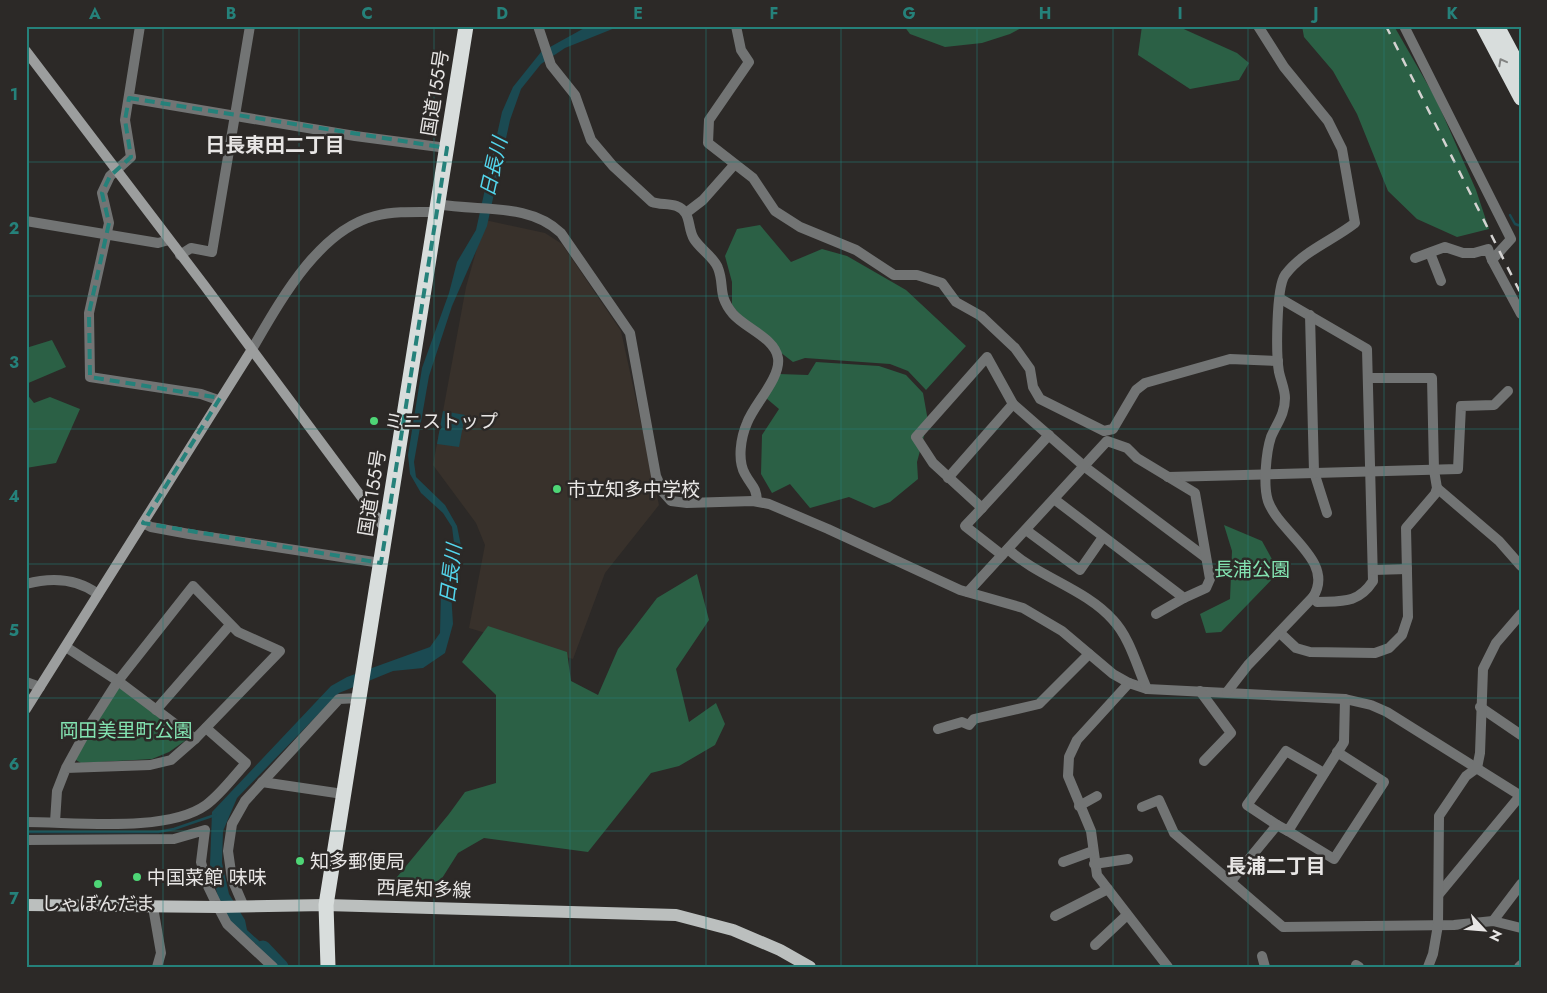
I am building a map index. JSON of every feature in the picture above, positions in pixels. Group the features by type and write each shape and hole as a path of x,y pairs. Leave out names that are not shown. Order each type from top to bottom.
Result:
{"highway":[{"name":"国道155号","path":"328,967 326,905 466,26"},
{"path":"1483,26 1521,98"},
{"path":"1497,26 1521,71"}],"main road":[{"name":"西尾知多線","path":"26,905 244,907 326,905 676,915 733,930 780,950 810,967"}],"street":[{"path":"140,26 125,120 131,143 131,157 110,176 102,193 109,223 88,312 90,378 201,394 218,400"},
{"path":"180,256 191,248 212,252 250,26"},
{"path":"538,26 552,65 575,95 591,140 603,156 652,202 672,204 686,213 693,238 719,269 721,293 725,304 734,315 772,345 777,353 778,361 775,374 751,412 742,436 741,464 744,473 755,486 757,501"},
{"path":"736,26 741,50 749,62 709,120 708,144 753,178 775,210 800,227 856,250 894,275 918,275 942,283 956,302 981,316 1015,348 1030,369 1033,387 1040,399 1104,431 1113,429 1136,390 1144,383 1230,359 1259,358 1278,361"},
{"path":"1226,692 1248,665 1313,597 1319,587 1320,576 1315,564 1272,509 1266,490 1266,474 1271,438 1284,407 1285,396 1278,361 1280,290 1284,276 1306,254 1336,238 1355,223 1342,149 1328,121 1284,66 1258,26"},
{"path":"1404,26 1516,238 1492,260"},
{"path":"26,51 180,256 204,285 386,530"},
{"path":"129,98 365,138 447,148"},
{"path":"686,213 703,200 734,165"},
{"path":"26,709 218,400 252,351 305,267 322,246 336,235 373,216 437,208 476,208 532,215 550,223 572,248 622,319 634,347 656,476 666,497 677,502 757,501 828,529 968,592 1023,608 1062,632 1113,674 1129,684 1147,689 1346,699 1371,705 1388,712 1520,796 1439,894"},
{"path":"26,221 158,243 169,240"},
{"path":"1415,258 1445,247 1463,253 1474,253 1488,249 1521,314"},
{"path":"1430,253 1441,281"},
{"path":"1281,299 1310,314 1367,349 1373,581 1365,593 1353,600 1317,602 1313,597"},
{"path":"1310,314 1314,472 1327,513"},
{"path":"982,508 934,463 916,437 987,357 1013,404 1085,467 1206,557"},
{"path":"1368,378 1432,378 1434,470 1438,488 1499,541 1521,566"},
{"path":"1167,477 1458,469 1461,406 1494,405 1508,391"},
{"path":"948,478 1013,404"},
{"path":"1048,435 965,526 1005,552 1098,606 1113,619 1126,640 1147,689"},
{"path":"968,592 1107,441 1127,448 1137,458 1195,493 1210,579 1206,588 1156,614"},
{"path":"1280,633 1296,648 1310,652 1375,653 1389,648 1402,635 1408,617 1406,528 1438,488"},
{"path":"1054,500 1184,598"},
{"path":"143,523 151,527 190,534 381,563"},
{"path":"1026,530 1080,570 1103,537"},
{"path":"1373,570 1407,569"},
{"path":"26,584 64,580 83,585 98,594"},
{"path":"54,822 57,791 66,768 118,681 193,586 238,632 280,651 195,739 171,760 150,765 66,768"},
{"path":"1428,967 1434,954 1438,925 1439,816 1466,776 1477,768 1480,753 1482,669 1496,643 1521,614"},
{"path":"156,710 230,625"},
{"path":"66,646 118,681 195,739"},
{"path":"938,729 962,722 969,725 974,719 1038,704 1089,654"},
{"path":"26,682 40,687"},
{"path":"1129,684 1086,728 1072,748 1069,757 1068,776 1091,831 1097,875 1168,967"},
{"path":"1200,691 1231,733 1204,761"},
{"path":"244,907 232,878 228,851 232,824 245,801 339,700 359,698"},
{"path":"1288,831 1344,742 1346,699"},
{"path":"1480,707 1521,735"},
{"path":"26,822 151,823 190,814 208,804 246,763 206,728"},
{"path":"1324,774 1286,751 1247,806 1334,859 1384,782 1337,752"},
{"path":"262,782 344,794"},
{"path":"1079,806 1098,796"},
{"path":"1142,807 1159,800 1174,833 1284,927 1438,925 1493,921 1521,928"},
{"path":"1231,881 1277,825"},
{"path":"26,840 174,839 205,830 201,862 207,884 227,924 273,967"},
{"path":"1063,862 1093,851"},
{"path":"1094,864 1128,860"},
{"path":"1493,921 1521,884"},
{"path":"1055,916 1108,888"},
{"path":"153,907 161,953 157,967"},
{"path":"1095,945 1127,915"},
{"path":"1262,956 1265,967"}],"highlighted area":[{"path":"129,98 447,148 381,563 143,523 220,398 90,377 89,313 109,223 102,193 110,176 131,157 125,120"}],"shaded area":[{"path":"485,220 545,233 562,244 621,331 659,505 605,573 573,659 469,628 485,545 476,523 433,465 466,287"}],"green space":[{"path":"904,26 1025,26 1010,34 982,43 945,47 910,34"},
{"path":"1142,26 1177,26 1237,53 1249,63 1239,80 1190,89 1138,55"},
{"path":"1302,26 1394,26 1436,99 1476,190 1489,229 1457,237 1417,219 1388,191 1357,114 1333,71 1304,37"},
{"path":"760,225 791,262 822,249 847,256 906,290 966,346 926,390 908,371 890,364 805,358 793,362 754,332 732,305 732,282 725,256 737,229"},
{"path":"52,340 66,367 26,384 26,348"},
{"path":"816,362 879,366 906,375 923,393 928,421 917,462 918,479 890,502 874,508 849,497 810,508 790,484 772,493 761,474 762,435 779,409 766,398 779,374 808,375"},
{"path":"26,393 34,403 50,397 80,409 56,463 26,468"},
{"name":"長浦公園","path":"1224,525 1262,541 1279,572 1221,632 1206,633 1200,614 1230,599 1232,551"},
{"path":"697,574 709,620 676,669 689,722 716,703 725,724 715,745 679,766 651,773 588,852 484,838 458,853 439,883 420,895 383,894 465,792 496,783 496,695 462,662 488,626 567,652 571,681 598,695 618,649 657,598"},
{"name":"岡田美里町公園","path":"119,686 189,738 169,752 152,759 81,763 76,760 76,753"}],"water":[{"path":"588,26 620,26 565,48 541,64 521,89 510,120 487,226 452,306 429,376 414,462 416,477 445,505 457,526 461,546 451,592 453,624 445,653 423,668 393,671 339,693 237,798 223,831 222,863 229,894 245,920 247,930 280,960 277,963 230,921 218,897 210,865 212,812 331,686 347,677 430,647 440,633 441,591 454,543 452,527 443,513 421,493 410,474 408,455 422,368 449,293 457,262 476,230 502,112 513,87 541,52"},
{"path":"443,411 465,415 459,447 437,444"}],"waterway":[{"path":"1510,215 1515,224 1521,226"},
{"path":"26,832 158,832 174,829 215,815"},
{"name":"日長川","path":"263,948 281,967"}],"railway":[{"path":"1386,26 1521,294"}],"place":[{"name":"ミニストップ","path":"374,421"},
{"name":"市立知多中学校","path":"557,489"},
{"name":"知多郵便局","path":"300,861"},
{"name":"中国菜館 味味","path":"137,877"},
{"name":"しゃぼんだま","path":"98,884"}],"district":[{"name":"日長東田二丁目","path":"275,145"},
{"name":"長浦二丁目","path":"1276,866"}]}
